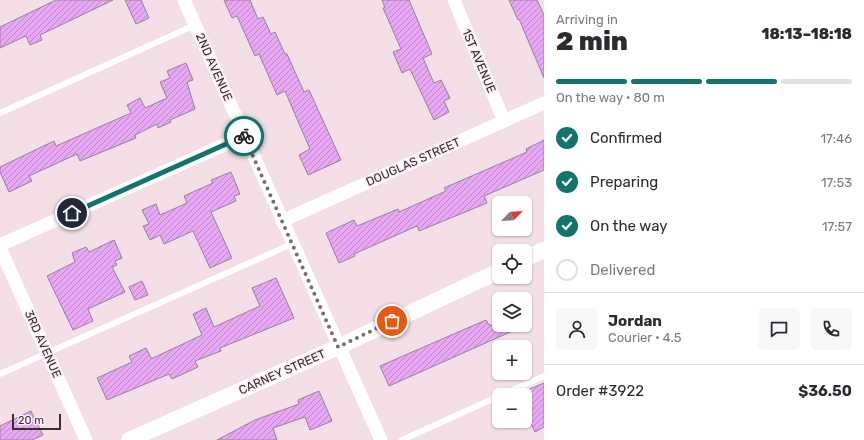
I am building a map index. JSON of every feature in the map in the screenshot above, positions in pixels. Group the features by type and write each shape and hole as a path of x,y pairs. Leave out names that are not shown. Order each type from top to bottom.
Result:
{"street":[{"name":"2ND AVENUE","path":"184,0 338,347 381,440"},
{"name":"1ST AVENUE","path":"454,0 504,121"},
{"name":"DOUGLAS STREET","path":"282,221 544,103"},
{"path":"0,245 244,136"},
{"name":"3RD AVENUE","path":"0,248 86,440"},
{"path":"532,256 544,250"},
{"name":"CARNEY STREET","path":"129,440 338,347 492,274"}],"lane":[{"path":"0,113 195,25"},
{"path":"0,374 292,244"},
{"path":"518,388 544,376"},
{"path":"402,440 492,400"}],"building":[{"path":"56,0 113,0 40,35 42,40 30,45 26,36 0,48 0,27"},
{"path":"125,0 141,0 149,18 136,24"},
{"path":"224,0 250,0 258,19 263,17 271,34 275,32 285,54 287,54 304,92 309,90 341,160 308,175 299,155 310,149 285,91 277,95 259,54 255,56 237,16 232,18"},
{"path":"382,0 409,0 432,54 423,58 434,83 441,80 450,98 444,101 449,112 434,120 410,69 402,73 393,52 401,49 383,8 385,8"},
{"path":"509,0 537,0 544,15 544,78 519,19 518,20"},
{"path":"186,63 193,80 187,82 195,109 170,120 171,122 158,128 157,124 135,135 136,138 80,161 77,154 29,176 32,181 9,192 0,172 0,167 54,141 56,146 131,113 127,105 140,98 145,108 167,98 160,82 170,78 167,71"},
{"path":"544,140 544,170 484,196 487,203 419,231 417,226 354,254 355,256 339,263 326,233 354,220 357,226 398,209 399,212 446,191 444,188 527,152 526,149"},
{"path":"231,172 240,194 234,196 236,201 211,212 232,258 210,268 193,231 164,244 160,235 150,240 143,226 149,224 142,210 156,204 160,215 187,203 184,196 213,183 211,180"},
{"path":"114,240 122,258 115,261 117,265 112,267 125,292 88,309 93,321 73,330 47,276 75,262 72,253 86,247 89,252"},
{"path":"276,278 294,318 220,348 221,351 195,361 198,367 172,379 169,374 107,400 97,378 132,362 129,356 146,348 151,358 153,358 202,335 193,314 206,308 214,327 260,306 252,288"},
{"path":"142,281 148,295 135,300 129,287"},
{"path":"486,320 489,325 492,325 492,332 510,332 389,386 380,366"},
{"path":"544,383 544,427 535,432 532,426 532,388"},
{"path":"319,391 332,421 310,430 305,417 273,428 277,440 217,440 255,420 299,404 298,400"},
{"path":"31,411 43,435 32,440 0,440 0,426"}],"way so far":[{"path":"244,136 338,347 392,321"}],"route":[{"path":"72,213 244,136"}]}
